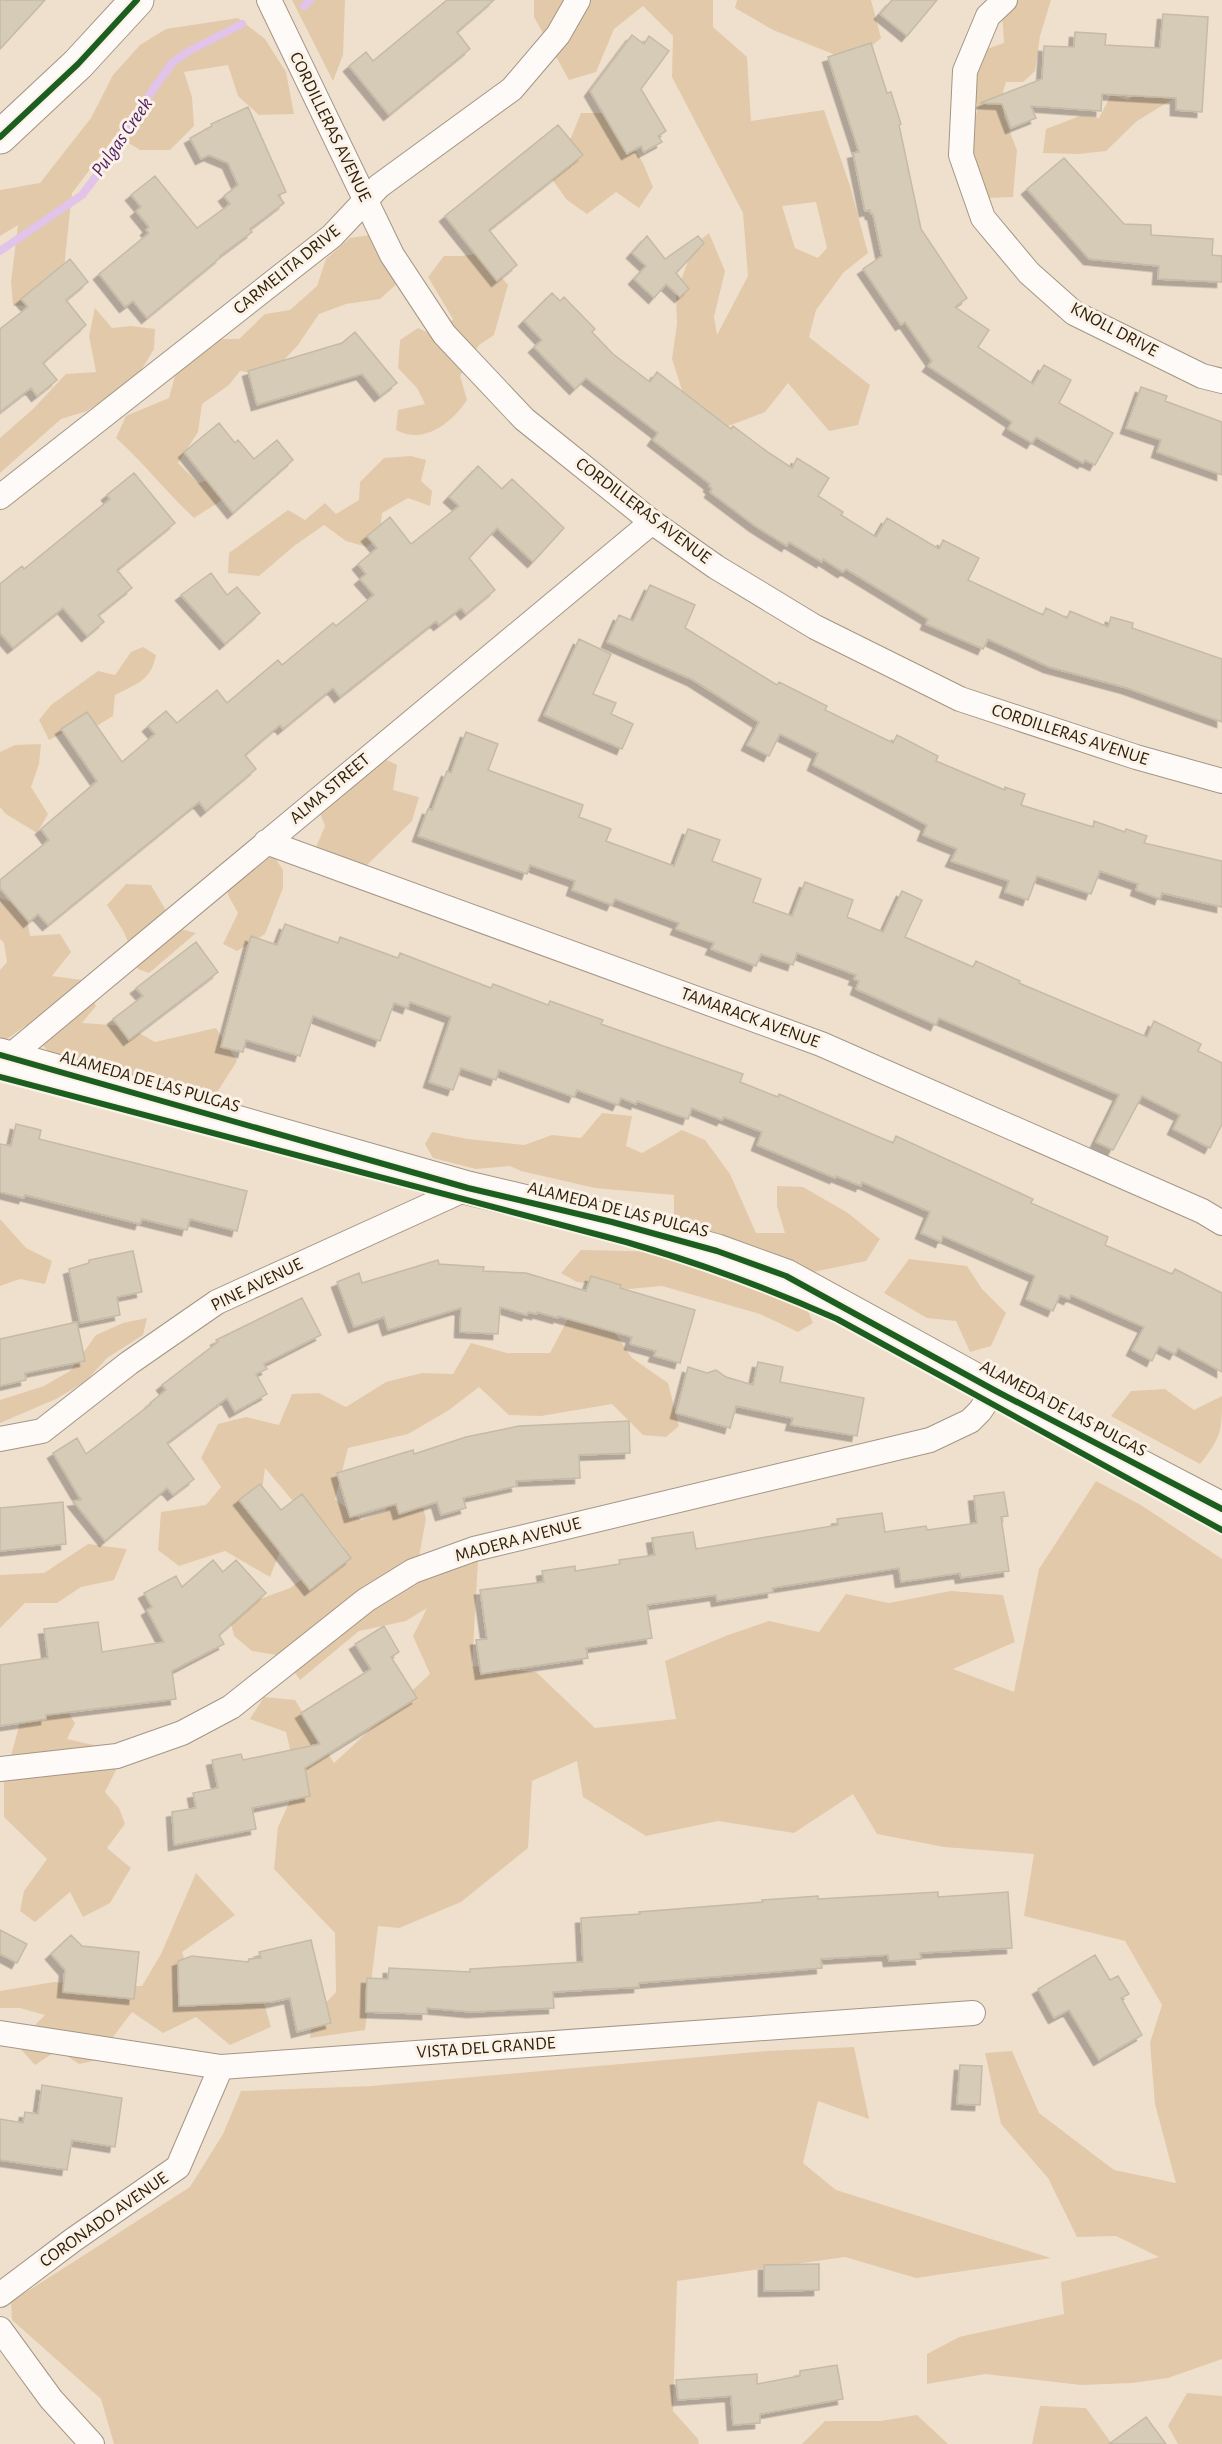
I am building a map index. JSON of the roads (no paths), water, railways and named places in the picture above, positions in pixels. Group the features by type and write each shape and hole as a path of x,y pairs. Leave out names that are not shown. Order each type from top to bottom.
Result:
{"main road":[{"path":"0,137 78,64 137,0"},
{"name":"ALAMEDA DE LAS PULGAS","path":"4,1056 468,1188 612,1222 717,1251 786,1276 993,1390 1222,1509"}],"street":[{"name":"CORDILLERAS AVENUE","path":"269,0 392,255 444,334 524,419 652,522 717,567 815,627 960,699 1136,757 1222,782"},
{"name":"CARMELITA DRIVE","path":"0,497 332,236 379,186 512,89 558,35 578,0"},
{"name":"KNOLL DRIVE","path":"1005,0 988,16 965,71 961,155 983,218 1029,273 1074,313 1202,376 1222,381"},
{"name":"ALMA STREET","path":"4,1056 652,522"},
{"name":"TAMARACK AVENUE","path":"266,842 821,1044 1202,1211 1222,1223"},
{"name":"PINE AVENUE","path":"0,1439 42,1431 129,1363 217,1302 468,1188"},
{"name":"MADERA AVENUE","path":"0,1769 117,1756 182,1733 231,1707 366,1600 423,1567 474,1549 930,1440 970,1422 993,1390"},
{"name":"VISTA DEL GRANDE","path":"0,2033 220,2067 973,2013"},
{"name":"CORONADO AVENUE","path":"0,2295 73,2240 178,2167 220,2067"},
{"path":"0,2329 51,2399 92,2444"}],"waterway":[{"name":"Pulgas Creek","path":"304,6 310,0"},
{"name":"Pulgas Creek","path":"0,251 82,195 109,159 173,62 189,51 242,24"}]}
